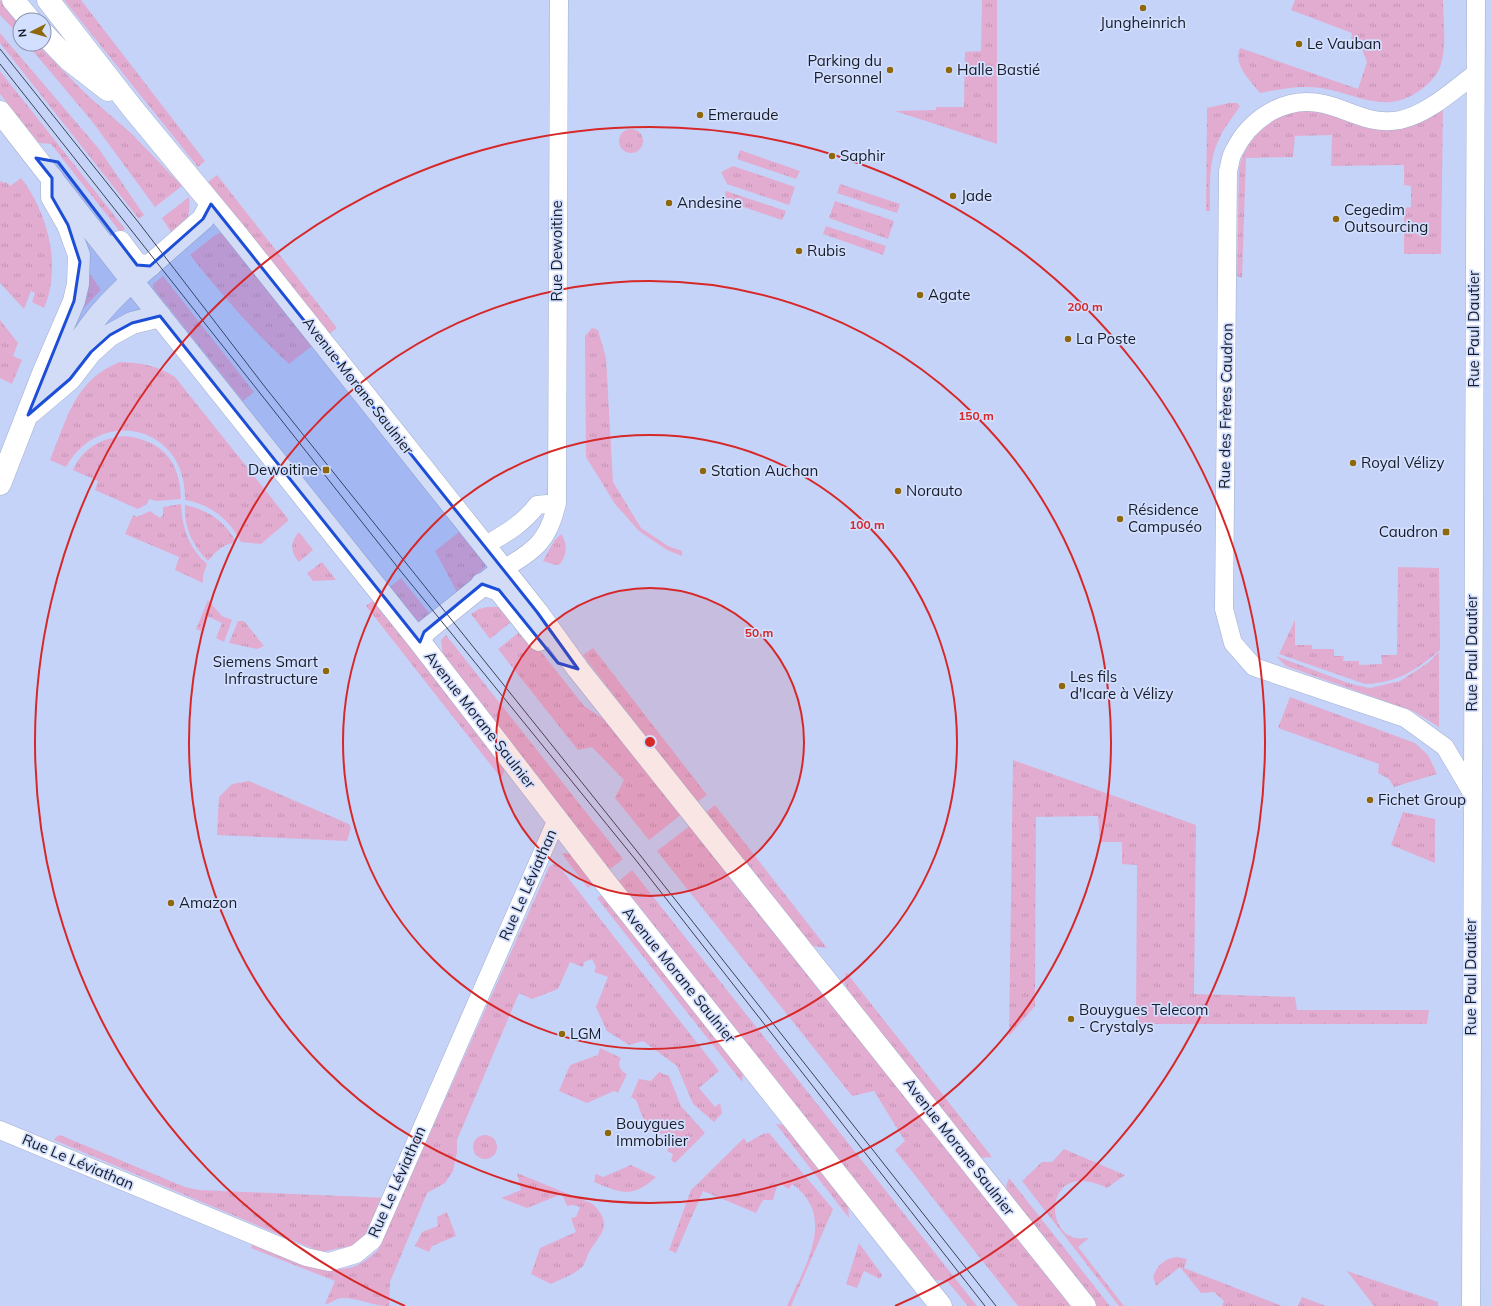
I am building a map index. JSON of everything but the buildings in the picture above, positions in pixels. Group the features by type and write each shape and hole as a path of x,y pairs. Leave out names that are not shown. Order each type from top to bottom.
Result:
{"main road":[{"path":"13,0 23,12"},
{"name":"Avenue Morane Saulnier","path":"48,0 132,109 211,204 503,569 537,612 578,669 1085,1306"},
{"name":"Avenue Morane Saulnier","path":"52,42 68,59 132,109"},
{"name":"Avenue Morane Saulnier","path":"0,112 132,281 420,642 557,819 941,1306"},
{"path":"36,158 58,162 137,265 150,266"},
{"path":"0,484 74,301 78,284 79,255 68,225 52,197 52,178"},
{"path":"50,394 72,350 92,321 132,281 202,219 211,204"},
{"path":"28,415 50,394 70,379 91,352 110,335 132,323 160,316"},
{"name":"Avenue Morane Saulnier","path":"420,642 424,632 482,584 503,569"},
{"path":"482,584 499,590 558,663 578,669"}],"street":[{"name":"Rue Dewoitine","path":"503,569 528,555 544,537 554,515 557,502 559,0"},
{"name":"Rue Paul Dautier","path":"1471,1306 1476,0"},
{"name":"Rue des Frères Caudron","path":"1472,793 1445,747 1406,718 1254,667 1233,643 1224,610 1228,171 1233,152 1243,135 1252,125 1277,108 1302,102 1313,102 1333,106 1370,120 1383,122 1400,120 1427,109 1475,74"},
{"path":"484,546 510,531 528,517 537,505 557,502"},
{"name":"Rue Le Léviathan","path":"0,1130 306,1257 329,1262 356,1254 373,1240 557,819"}],"highlighted area":[{"path":"36,158 58,162 137,265 150,266 203,219 211,204 537,612 578,669 558,663 499,590 482,584 424,632 420,642 160,316 132,323 110,335 91,352 70,379 28,415 74,301 80,262 68,225 52,197 52,178"}],"shaded area":[{"path":"0,0 1491,0 1491,1306 0,1306"}],"green space":[{"path":"0,0 12,14 12,28 0,15"},
{"path":"64,0 81,0 205,161 198,167"},
{"path":"982,0 997,0 997,144 895,111 936,110 936,107 964,107 965,52 981,51"},
{"path":"1295,0 1443,0 1444,48 1438,71 1423,88 1410,97 1397,101 1372,101 1313,87 1290,88 1260,93 1247,78 1241,66 1238,54 1240,48 1358,89 1367,62 1360,44 1351,39 1352,33 1291,10"},
{"path":"0,33 12,47 12,52 16,52 99,149 144,215 139,219 0,43"},
{"path":"34,52 45,52 87,95 132,134 182,186 155,207 91,120"},
{"path":"0,71 125,229 121,233 51,144 39,143 0,94"},
{"path":"1229,103 1237,103 1240,106 1224,129 1213,155 1210,173 1210,211 1206,211 1207,108"},
{"path":"1443,108 1441,254 1404,254 1404,208 1411,207 1411,186 1404,185 1404,165 1331,166 1332,135 1295,136 1293,157 1246,158 1242,278 1237,276 1239,168 1248,146 1255,136 1264,128 1274,120 1284,115 1304,110 1324,113 1360,126 1394,129 1420,122"},
{"path":"631,129 639,133 643,141 639,149 631,153 623,149 619,141 623,133"},
{"path":"740,150 800,171 796,179 737,159"},
{"path":"733,166 795,187 789,205 727,184 721,172"},
{"path":"217,175 337,328 328,335 208,182"},
{"path":"21,178 39,207 49,240 52,258 52,275 44,308 32,302 35,293 31,291 24,309 0,283 0,182 6,182 10,186"},
{"path":"840,184 900,204 897,213 837,193"},
{"path":"726,191 786,211 782,220 723,200"},
{"path":"189,197 189,215 182,226 173,235 162,218"},
{"path":"835,201 894,221 888,239 829,218"},
{"path":"826,226 886,246 883,255 823,234"},
{"path":"220,233 312,346 289,364 237,311 190,255 215,235"},
{"path":"88,271 101,290 81,311"},
{"path":"163,276 254,392 243,401 153,288 153,284"},
{"path":"0,320 18,343 13,356 22,360 12,384 0,378"},
{"path":"592,328 598,330 606,358 613,482 641,528 668,546 682,551 682,556 667,550 639,531 615,504 586,457 585,336"},
{"path":"120,362 149,365 175,377 289,520 261,544 241,542 231,526 218,514 203,505 185,500 182,475 172,455 157,441 139,432 120,431 100,436 81,448 66,467 50,460 74,402 92,379 105,369"},
{"path":"125,436 150,443 167,455 177,474 181,499 157,501 149,499 147,504 138,509 95,490 98,481 73,470 82,456 94,446 108,439"},
{"path":"181,504 185,529 191,544 195,551 207,564 203,576 203,583 175,570 179,557 125,534 133,515 137,517 150,511 160,518 163,515 163,507"},
{"path":"185,505 208,513 221,522 236,542 220,548 208,561 193,542 190,535 186,521"},
{"path":"299,532 313,550 299,562 292,547"},
{"path":"459,532 485,564 485,567 457,592 435,551"},
{"path":"561,534 565,541 566,549 560,564 555,565 543,561 554,541"},
{"path":"322,562 336,580 313,581 307,573"},
{"path":"1398,567 1439,568 1440,650 1423,664 1397,678 1377,683 1365,684 1279,654 1295,620 1295,645 1312,645 1312,649 1334,649 1334,656 1344,656 1343,661 1359,661 1359,665 1382,664 1381,655 1397,655"},
{"path":"401,578 430,614 419,621 417,621 390,587"},
{"path":"208,600 222,616 232,620 224,642 216,638 222,623 207,616 201,631 196,629"},
{"path":"374,600 504,767 504,772 501,778 366,606"},
{"path":"487,607 500,607 516,618 490,639 471,614 479,609"},
{"path":"238,621 244,621 264,646 257,649 229,643"},
{"path":"523,629 584,706 609,723 682,814 649,840 615,798 624,780 592,747 578,750 498,649"},
{"path":"446,635 623,859 610,869 443,656 441,640"},
{"path":"593,648 707,795 697,802 583,655"},
{"path":"1439,652 1439,727 1413,711 1286,666 1276,656 1351,684 1370,688 1400,681 1428,663"},
{"path":"1290,697 1415,743 1428,755 1437,774 1394,787 1389,779 1378,773 1379,764 1278,728"},
{"path":"1013,760 1196,825 1194,994 1295,997 1297,1010 1429,1010 1427,1024 1136,1024 1137,865 1122,864 1122,842 1100,842 1098,816 1036,817 1035,1006 1009,1036"},
{"path":"249,781 349,824 351,828 347,841 217,835 219,797 232,784"},
{"path":"715,805 827,948 812,946 705,813"},
{"path":"1403,812 1435,819 1435,863 1391,845"},
{"path":"691,825 1071,1306 1018,1306 895,1150 905,1141 874,1091 852,1096 657,851"},
{"path":"562,854 571,854 595,883 588,888"},
{"path":"553,864 558,865 719,1071 699,1088 715,1107 720,1103 722,1113 714,1122 693,1104 677,1066 643,1041 629,1045 607,1031 596,1007 608,977 594,972 596,967 592,959 584,962 583,967 570,962 558,989 532,999 519,993 457,1140 457,1152 453,1171 445,1183 427,1193 390,1282 389,1306 342,1298 325,1304 335,1281 251,1248 253,1243 288,1256 339,1269 357,1265 378,1250 549,867"},
{"path":"632,870 977,1306 968,1306 947,1281 934,1280 619,881"},
{"path":"603,894 743,1074 742,1082 597,898"},
{"path":"846,972 992,1157 982,1158 978,1156 849,993 844,981"},
{"path":"600,1048 621,1058 619,1063 620,1067 627,1074 618,1093 614,1091 587,1103 559,1091 570,1065 598,1055"},
{"path":"659,1072 669,1076 681,1106 705,1133 675,1163 671,1160 673,1154 667,1151 672,1138 647,1128 636,1100 631,1097 639,1079 651,1081"},
{"path":"776,1124 785,1125 848,1202 849,1218"},
{"path":"769,1133 833,1209 791,1306 787,1306 808,1259 813,1243 815,1227 813,1211 806,1197 792,1184 789,1189 778,1183 773,1200 763,1200 756,1213 703,1191 676,1253 669,1250 691,1190 744,1138 747,1143 763,1134"},
{"path":"60,1135 185,1187 199,1190 389,1198 376,1225 356,1245 321,1252 54,1140"},
{"path":"485,1135 494,1138 497,1147 494,1156 485,1159 476,1156 473,1147 476,1138"},
{"path":"1064,1149 1125,1175 1107,1188 1087,1181 1072,1182 1062,1189 1056,1200 1055,1212 1058,1224 1065,1233 1076,1238 1089,1238 1078,1247 1124,1306 1119,1306 1022,1181 1042,1162 1052,1162"},
{"path":"631,1165 656,1177 640,1189 626,1192 612,1189 594,1182 596,1174 603,1177"},
{"path":"517,1173 593,1204 600,1212 603,1219 603,1230 582,1267 571,1275 551,1284 531,1274 540,1248 576,1232 571,1218 576,1217 580,1207 573,1205 567,1206 562,1194 527,1208 501,1198 521,1190"},
{"path":"1009,1178 1110,1306 1096,1306 1009,1196 1006,1186"},
{"path":"447,1212 456,1236 432,1246 429,1252 415,1246 422,1232 438,1226 437,1217"},
{"path":"859,1243 882,1275 880,1279 864,1271 857,1288 846,1284"},
{"path":"1177,1257 1187,1259 1184,1268 1282,1306 1222,1306 1224,1301 1214,1292 1201,1293 1180,1267 1156,1286 1153,1276 1157,1268 1165,1261"},
{"path":"1347,1271 1438,1302 1438,1306 1374,1306"},
{"path":"1302,1297 1326,1306 1298,1306"}],"tram line":[{"path":"0,49 139,223 265,387 640,855 996,1306"},
{"path":"0,64 399,569 635,859 985,1306"}],"place":[{"name":"Jungheinrich","path":"1143,8"},
{"name":"Le Vauban","path":"1299,44"},
{"name":"Parking du Personnel","path":"890,70"},
{"name":"Halle Bastié","path":"949,70"},
{"name":"Emeraude","path":"700,115"},
{"name":"Saphir","path":"832,156"},
{"name":"Jade","path":"953,196"},
{"name":"Andesine","path":"669,203"},
{"name":"Cegedim Outsourcing","path":"1336,219"},
{"name":"Rubis","path":"799,251"},
{"name":"Agate","path":"920,295"},
{"name":"La Poste","path":"1068,339"},
{"name":"Royal Vélizy","path":"1353,463"},
{"name":"Dewoitine","path":"326,470"},
{"name":"Station Auchan","path":"703,471"},
{"name":"Norauto","path":"898,491"},
{"name":"Résidence Campuséo","path":"1120,519"},
{"name":"Caudron","path":"1446,532"},
{"name":"Siemens Smart Infrastructure","path":"326,671"},
{"name":"Les fils d'Icare à Vélizy","path":"1062,686"},
{"name":"Fichet Group","path":"1370,800"},
{"name":"Amazon","path":"171,903"},
{"name":"Bouygues Telecom - Crystalys","path":"1071,1019"},
{"name":"LGM","path":"562,1034"},
{"name":"Bouygues Immobilier","path":"608,1133"}]}
